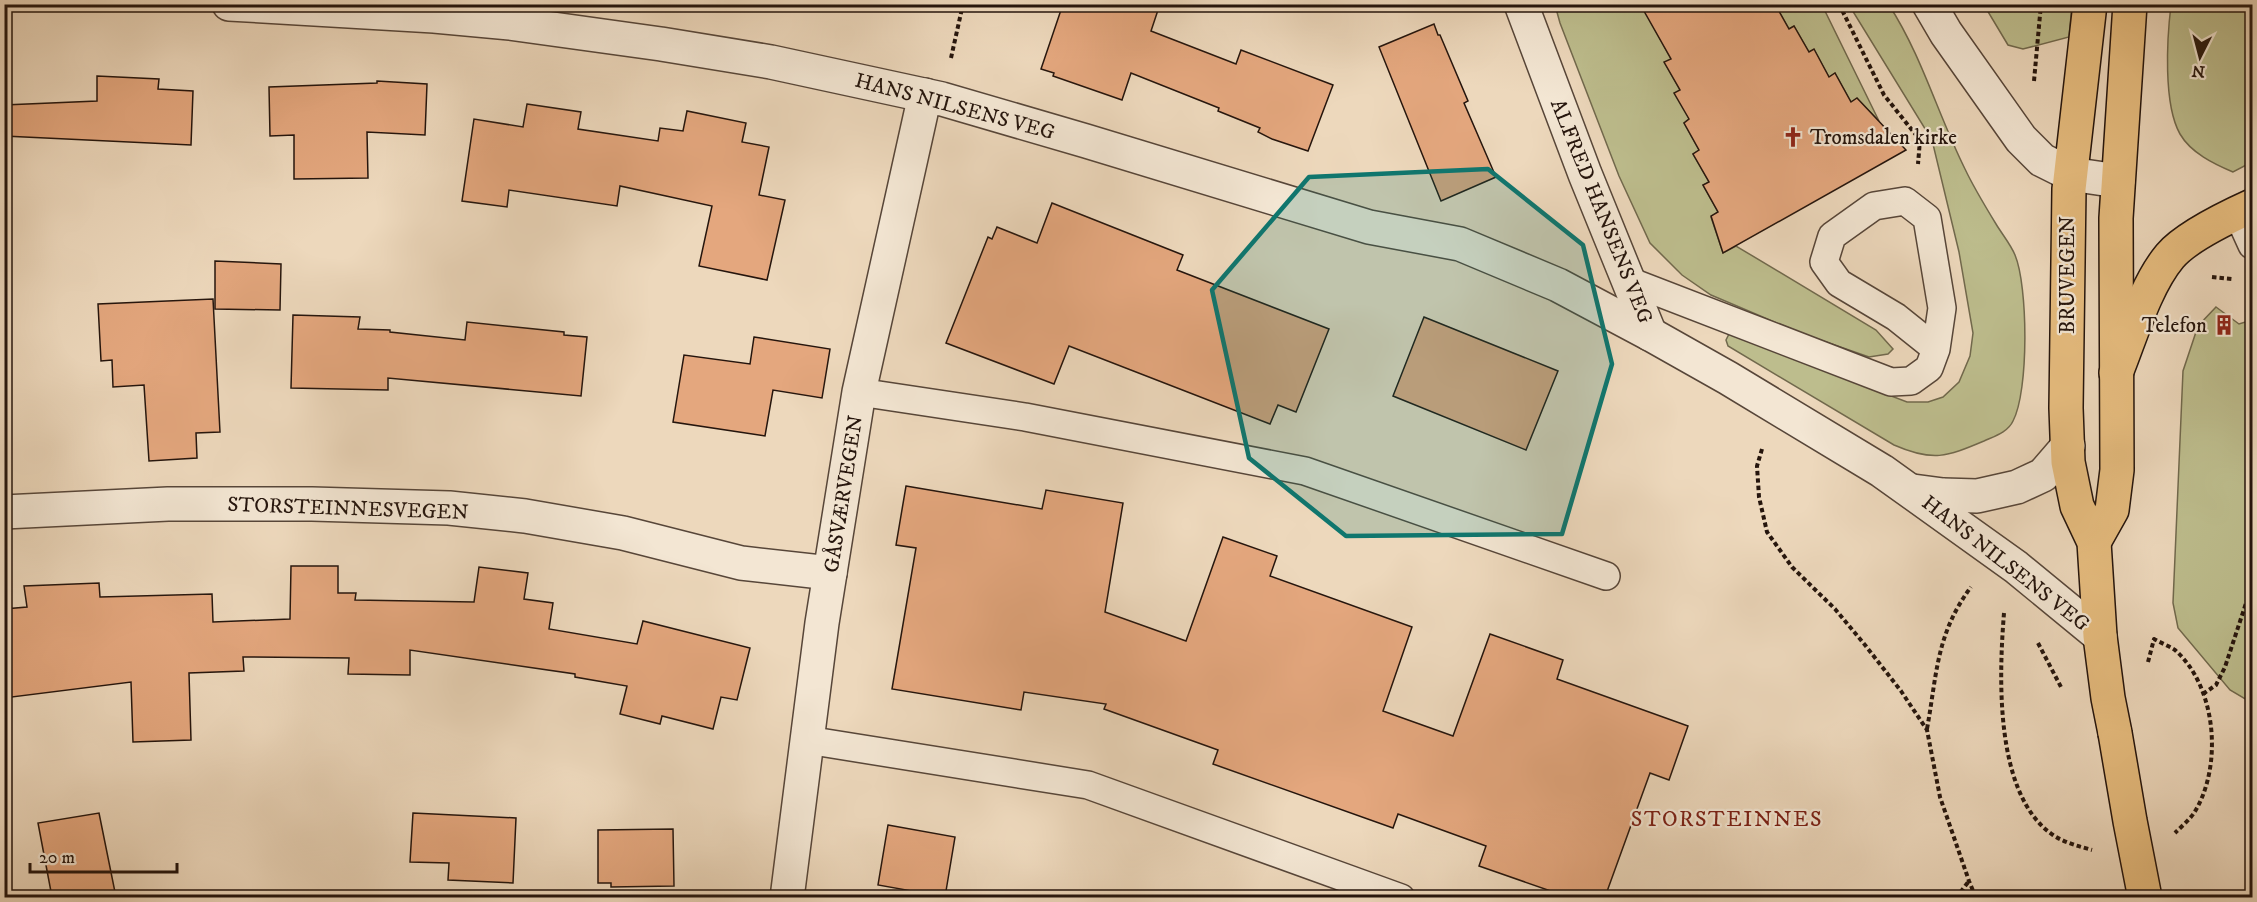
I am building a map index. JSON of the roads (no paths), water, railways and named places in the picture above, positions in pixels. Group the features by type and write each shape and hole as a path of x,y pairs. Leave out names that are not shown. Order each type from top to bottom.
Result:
{"main road":[{"name":"BRUVEGEN","path":"2090,4 2067,218 2068,462 2077,506 2094,542 2100,636 2130,821 2145,897"},
{"path":"2094,542 2112,510 2117,470 2118,181 2130,4"},
{"path":"2116,372 2152,283 2171,255 2193,237 2245,209"}],"street":[{"name":"HANS NILSENS VEG","path":"229,4 434,15 561,30 771,62 934,97 1370,227 1460,244 1558,285 1650,334"},
{"name":"ALFRED HANSENS VEG","path":"1521,4 1585,174 1650,334 1728,378"},
{"path":"1929,4 1946,33 2020,139 2042,160 2070,174 2118,181"},
{"name":"GÅSVÆRVEGEN","path":"787,897 822,622 859,392 934,97"},
{"name":"HANS NILSENS VEG","path":"1728,378 1912,491 2016,567 2100,636"},
{"name":"HANS NILSENS VEG","path":"1912,491 1977,496 2017,487 2043,475 2068,446"},
{"name":"STORSTEINNESVEGEN","path":"4,512 179,504 312,504 449,508 525,516 623,533 741,563 830,573"}],"lane":[{"path":"1629,281 1891,382 1911,381 1929,369 1936,349 1942,308 1927,219 1905,201 1874,206 1832,237 1824,262 1839,282 1896,317 1936,349"},
{"path":"2245,209 2253,245"},
{"path":"859,392 1025,417 1305,471 1606,576"},
{"path":"807,740 1088,785 1401,897"}],"place":[{"name":"Tromsdalen kirke","path":"1793,137"},
{"name":"Telefon","path":"2224,325"}],"district":[{"name":"STORSTEINNES","path":"1727,818"}]}
